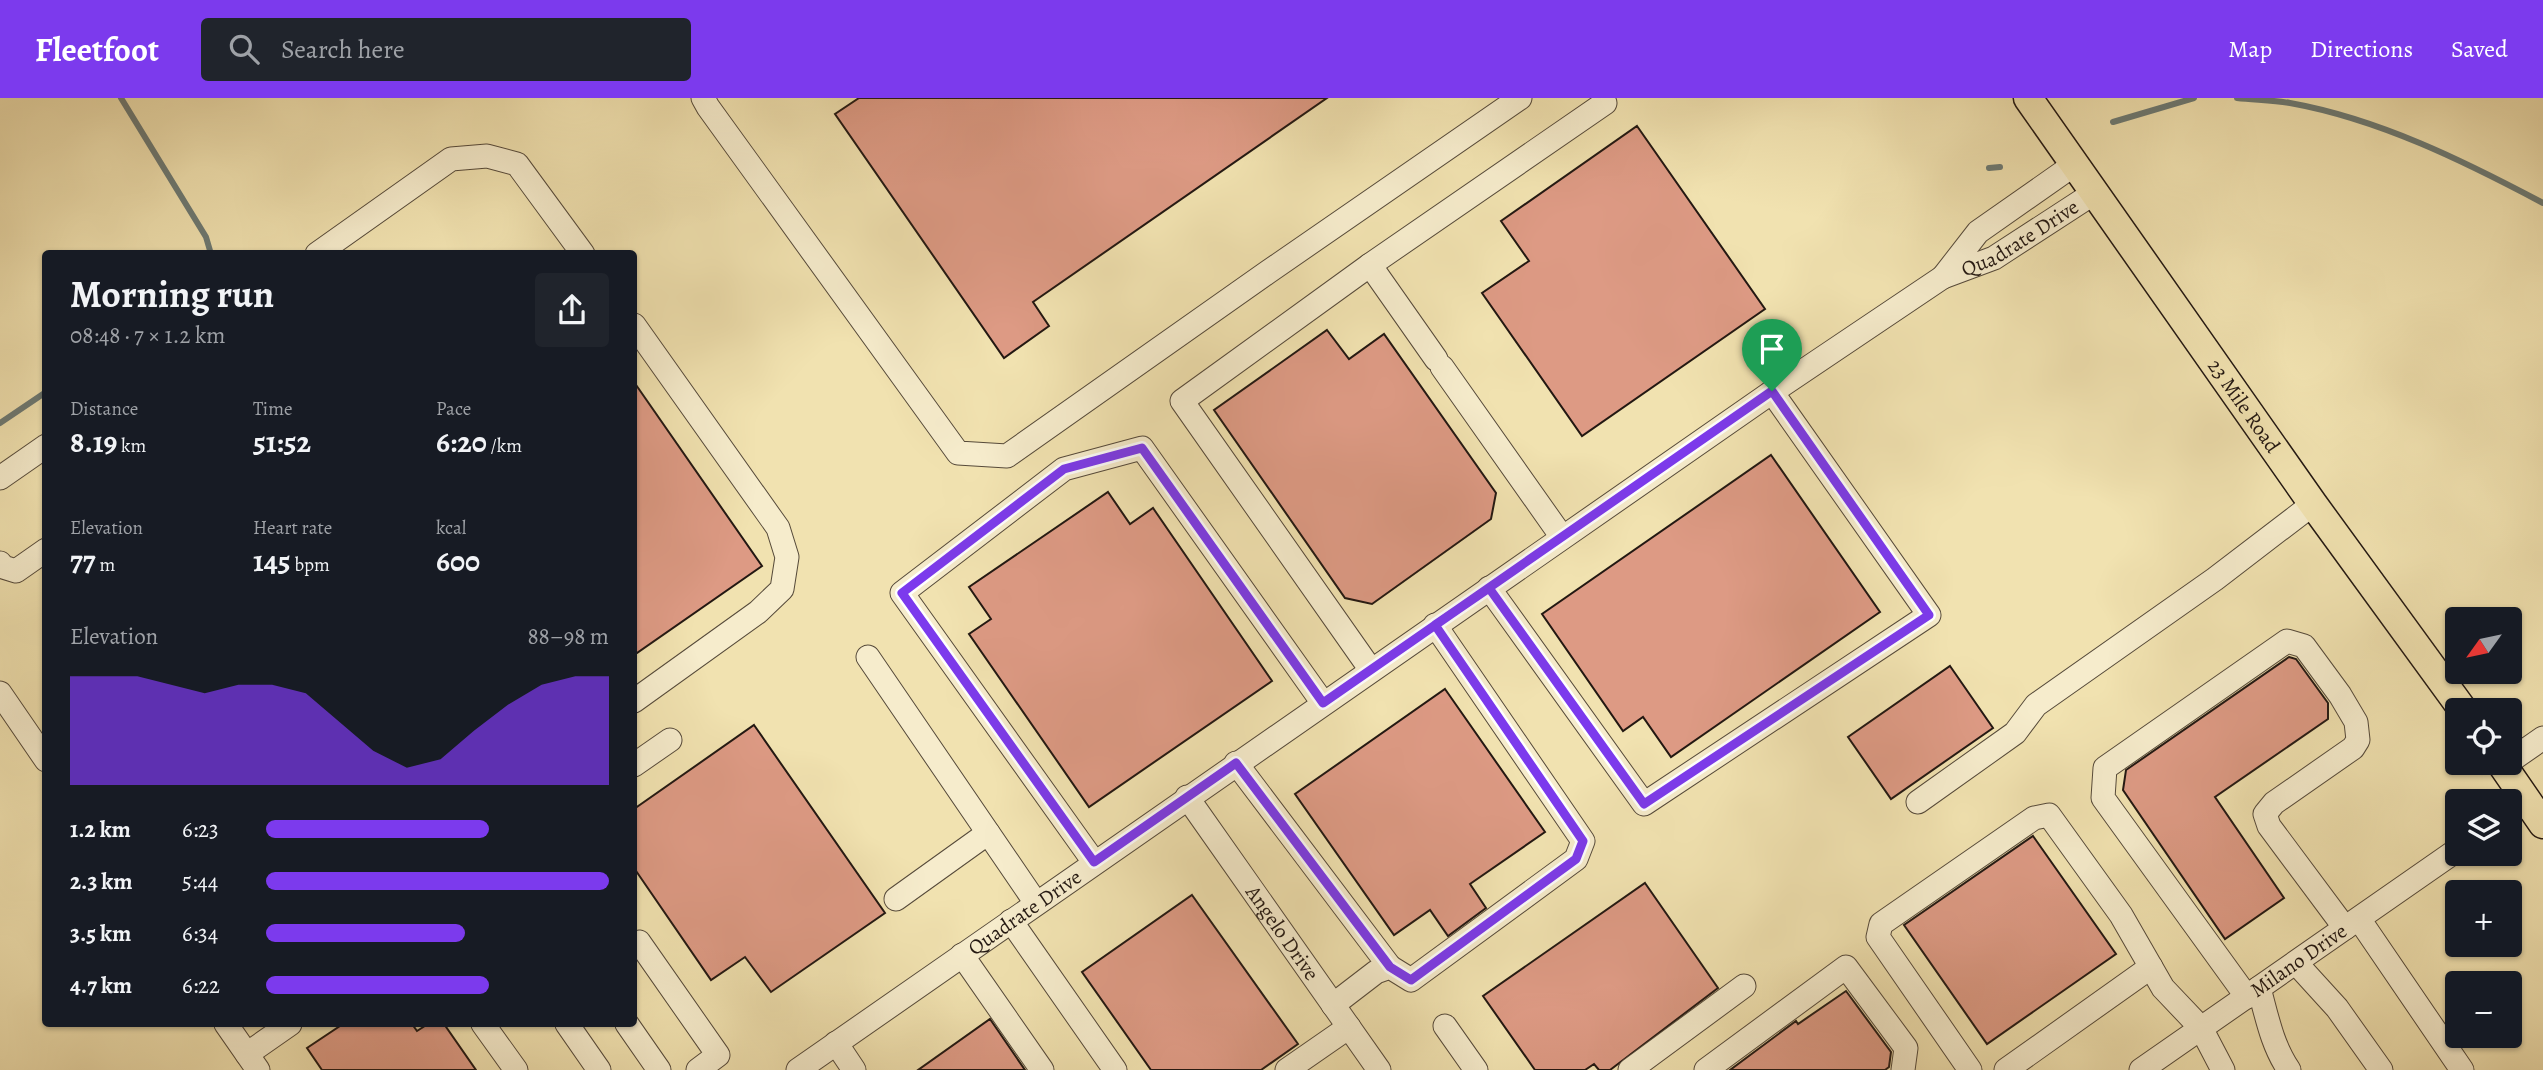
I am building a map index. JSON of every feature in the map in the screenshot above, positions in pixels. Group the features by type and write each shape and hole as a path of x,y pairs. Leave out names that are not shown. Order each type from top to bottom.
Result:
{"main road":[{"name":"23 Mile Road","path":"2028,98 2454,698"},
{"path":"2510,775 2527,813"}],"street":[{"path":"711,101 958,453 1007,456 1521,98"},
{"path":"1371,670 1182,401 1370,265 1605,103"},
{"path":"323,250 451,159 487,156 517,164 580,250"},
{"name":"Quadrate Drive","path":"1943,277 1978,232 2075,164"},
{"name":"Quadrate Drive","path":"798,1070 1772,391 1943,277 1994,258 2094,192"},
{"path":"1370,265 1562,537"},
{"path":"637,329 778,528 787,557 782,589 758,612 637,699"},
{"path":"1489,588 1644,804 1929,615 1772,391"},
{"path":"1094,862 902,593 1064,469 1142,448 1323,703"},
{"path":"0,478 42,449"},
{"path":"1918,802 2015,733 2036,705 2215,579 2314,504"},
{"path":"0,563 16,571 42,553"},
{"path":"1236,763 1390,967 1411,980 1576,859 1583,841 1435,625"},
{"path":"2289,1070 2276,1048 2253,993 2103,798 2105,768 2287,640 2304,646 2340,695 2356,722 2358,740 2353,748 2274,803 2265,814 2270,826 2352,923 2462,1070"},
{"path":"868,657 1036,903"},
{"path":"0,693 42,754"},
{"path":"2522,752 2543,738"},
{"path":"637,763 670,740"},
{"name":"Angelo Drive","path":"1187,797 1378,1070"},
{"path":"1970,1070 1878,937 1881,924 2034,818 2049,816 2121,915 2163,988 2202,1028 2223,1070"},
{"path":"896,899 988,833"},
{"name":"Milano Drive","path":"2141,1070 2445,858"},
{"path":"1011,921 1115,1070"},
{"path":"637,944 639,942 719,1055 698,1070"},
{"path":"962,955 1042,1070"},
{"path":"2295,963 2337,1008 2381,1070"},
{"path":"1333,1004 1376,972 1390,967"},
{"path":"1706,1070 1846,967 1906,1048 1903,1070"},
{"path":"2006,1070 2151,967"},
{"path":"1630,1070 1744,986"},
{"path":"1445,1026 1476,1070"},
{"path":"228,1027 252,1062 287,1027"},
{"path":"486,1027 516,1070"},
{"path":"569,1027 599,1070"},
{"path":"629,1027 659,1070"},
{"path":"1287,1070 1349,1027"},
{"path":"836,1044 855,1070"}],"building":[{"path":"859,98 1327,98 1033,302 1049,326 1004,358 835,114"},
{"path":"1637,126 1765,309 1582,436 1482,293 1529,261 1501,221"},
{"path":"1327,330 1349,359 1384,334 1496,493 1491,519 1372,604 1345,598 1214,410"},
{"path":"637,386 762,566 637,653"},
{"path":"1771,455 1880,612 1671,757 1643,717 1623,731 1542,614"},
{"path":"1108,492 1130,524 1153,508 1272,681 1089,807 969,634 991,619 969,587"},
{"path":"2289,657 2296,659 2328,703 2328,719 2215,797 2284,898 2225,939 2123,790 2126,770"},
{"path":"1950,666 1993,728 1891,799 1848,737"},
{"path":"1445,689 1545,832 1470,884 1486,908 1448,936 1430,910 1394,935 1295,794"},
{"path":"754,725 885,913 771,992 745,957 711,980 637,872 637,807"},
{"path":"2033,836 2116,954 1987,1044 1904,925"},
{"path":"1645,883 1718,988 1610,1070 1599,1070 1594,1064 1585,1070 1535,1070 1483,996"},
{"path":"1192,895 1298,1044 1261,1070 1151,1070 1082,972"},
{"path":"1846,991 1891,1052 1889,1067 1885,1070 1730,1070 1796,1021 1798,1024"},
{"path":"990,1019 1025,1070 918,1070"},
{"path":"338,1027 414,1027 417,1031 423,1027 446,1027 476,1070 322,1070 307,1048"}],"waterway":[{"path":"121,98 206,237 210,250"},
{"path":"2113,122 2194,98"},
{"path":"2237,98 2290,103 2356,119 2452,157 2543,203"},
{"path":"1989,168 2000,167"},
{"path":"0,423 42,395"}],"route":[{"path":"1772,391 1323,703 1142,448 1064,469 902,593 1094,862 1236,763 1390,967 1411,980 1576,859 1583,841 1435,625 1489,588 1644,804 1929,615 1772,391"}]}
